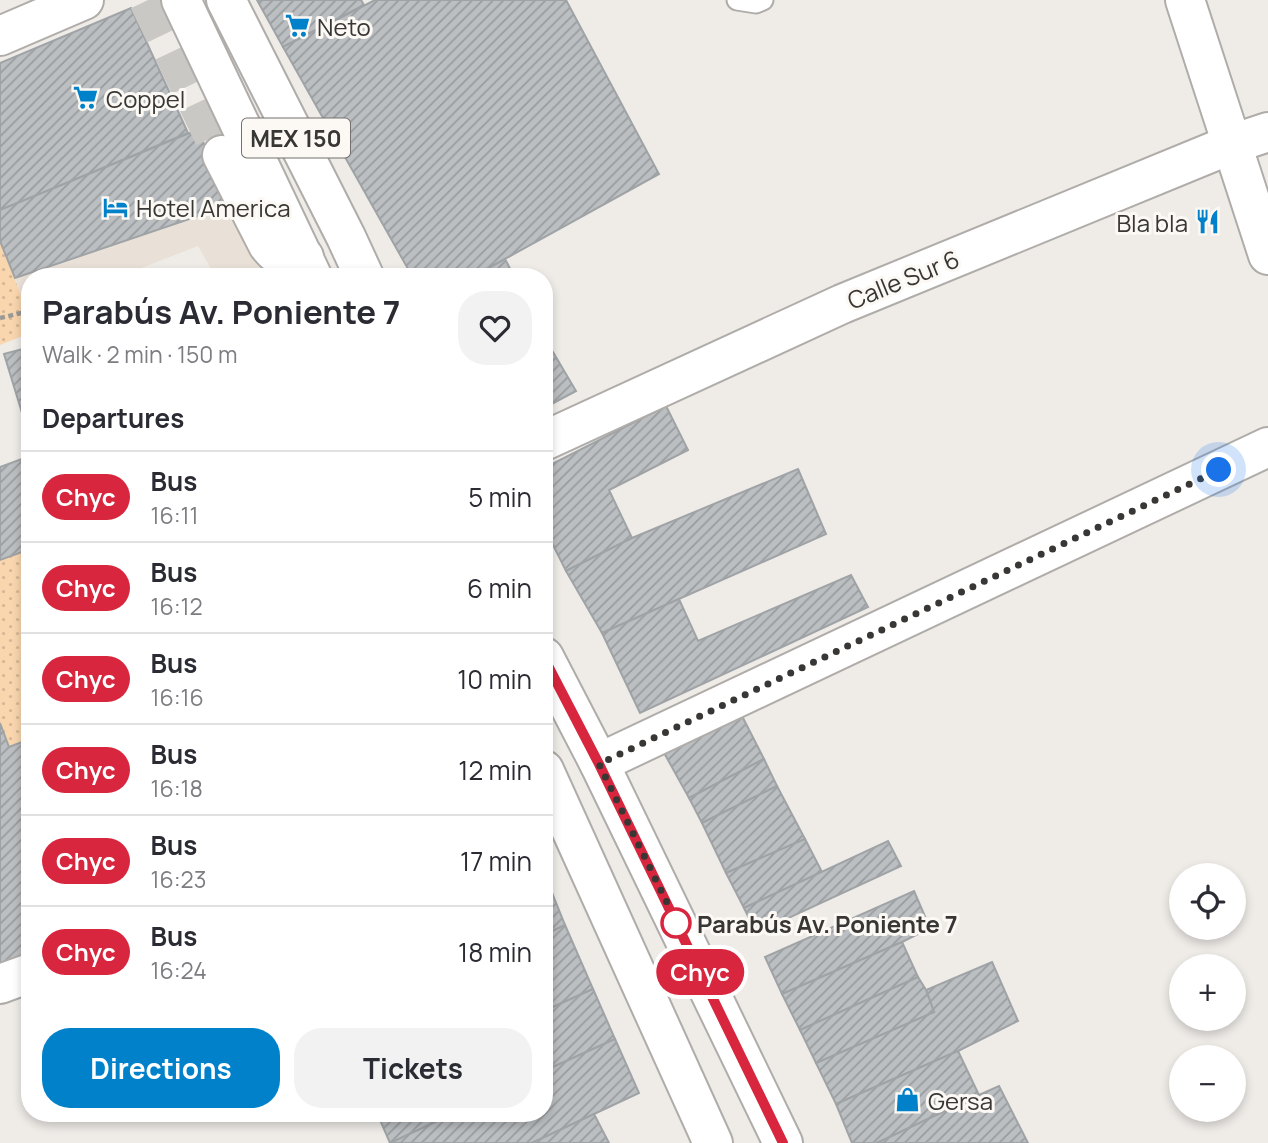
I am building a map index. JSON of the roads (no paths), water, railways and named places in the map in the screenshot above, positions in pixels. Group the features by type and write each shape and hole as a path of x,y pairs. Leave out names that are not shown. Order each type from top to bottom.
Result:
{"street":[{"path":"0,36 83,0"},
{"name":"MEX 150","path":"181,0 308,267"},
{"name":"MEX 150","path":"226,0 360,268"},
{"path":"1185,0 1268,255"},
{"name":"Calle Sur 6","path":"553,437 842,304 1232,144 1268,132"},
{"path":"222,155 268,245 278,256 308,267"},
{"path":"599,764 1268,447"},
{"path":"553,675 783,1143"},
{"path":"553,791 713,1143"},
{"path":"0,984 21,976"}],"lane":[{"path":"737,0 756,3 763,0"}],"tunnel":[{"path":"148,0 222,155"}],"place":[{"name":"Neto","path":"297,26"},
{"name":"Coppel","path":"86,98"},
{"name":"Hotel America","path":"116,207"},
{"name":"Bla bla","path":"1208,222"},
{"name":"Parabús Av. Poniente 7","path":"676,923"},
{"name":"Gersa","path":"908,1100"}]}
